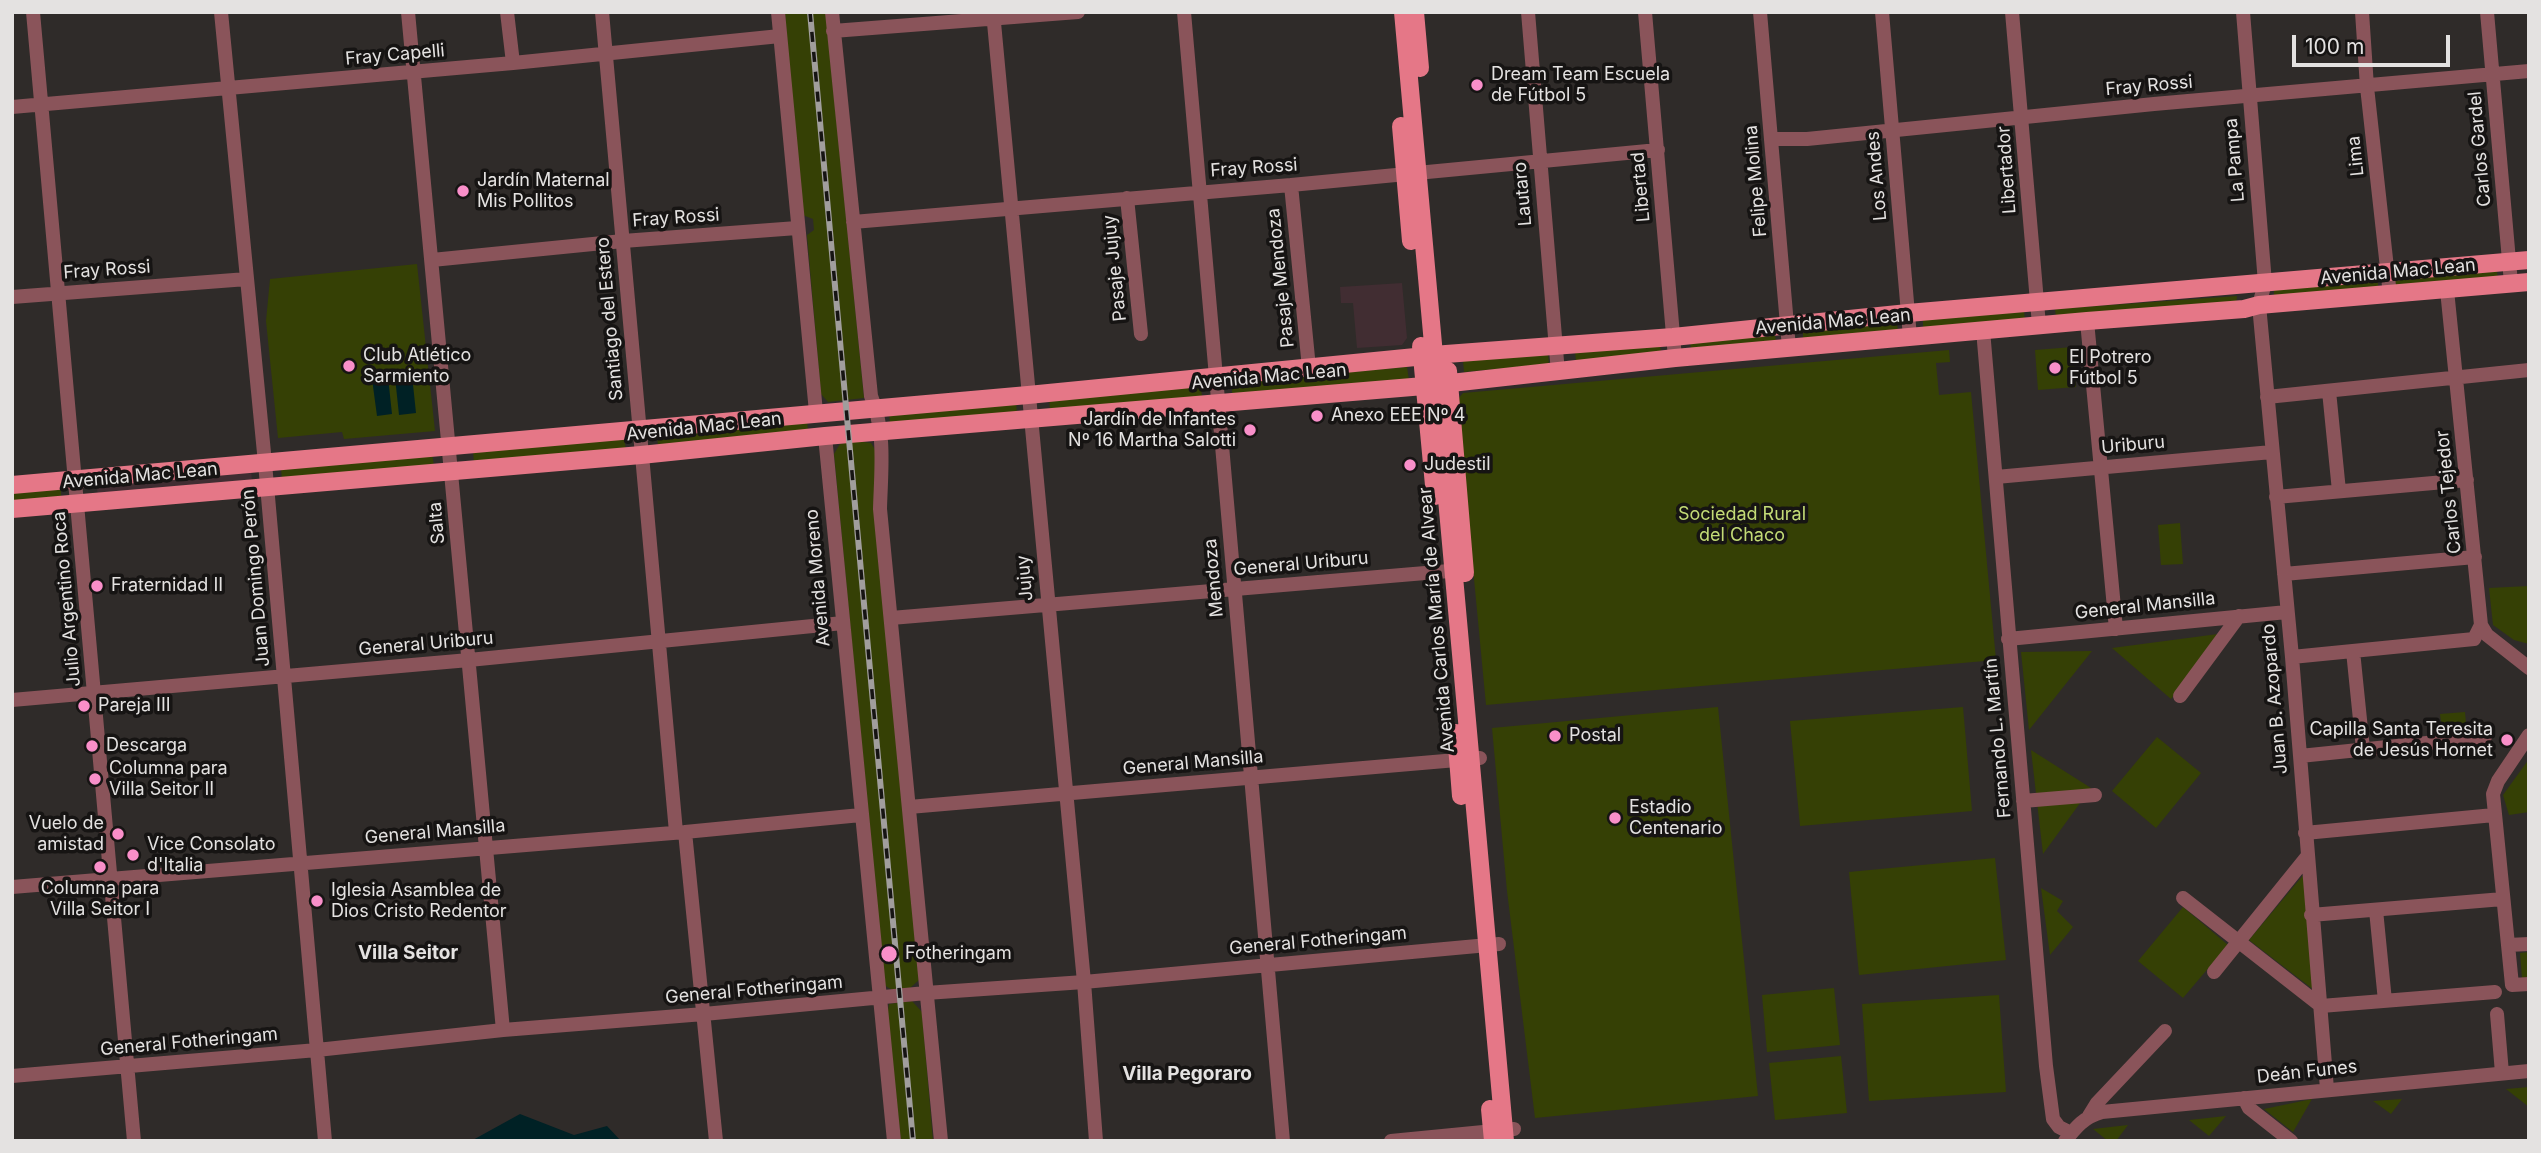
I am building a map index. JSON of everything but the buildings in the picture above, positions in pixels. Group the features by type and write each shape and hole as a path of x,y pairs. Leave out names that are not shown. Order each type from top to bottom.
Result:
{"main road":[{"name":"Avenida Carlos María de Alvear","path":"1392,12 1416,172"},
{"name":"Avenida Carlos María de Alvear","path":"1402,12 1504,1135"},
{"name":"Avenida Carlos María de Alvear","path":"1415,12 1416,172"},
{"name":"Avenida Mac Lean","path":"12,485 1028,395 1434,356 1673,337 1908,313 2529,260"},
{"name":"Avenida Mac Lean","path":"12,509 1559,373 1675,358 2244,309 2259,305 2520,282"},
{"name":"Avenida Moreno","path":"816,412 825,436"}],"street":[{"name":"Julio Argentino Roca","path":"33,12 134,1141"},
{"name":"Juan Domingo Perón","path":"221,12 265,463 325,1141"},
{"name":"Salta","path":"408,12 503,1030"},
{"path":"507,12 513,63"},
{"name":"Santiago del Estero","path":"602,12 659,641 704,1014 716,1141"},
{"name":"Avenida Moreno","path":"778,12 816,412"},
{"path":"832,12 871,396 881,433 880,509 941,1141"},
{"path":"833,31 993,16 1078,12"},
{"name":"Mendoza","path":"1184,12 1283,1141"},
{"name":"Lautaro","path":"1528,12 1559,373"},
{"name":"Libertad","path":"1645,12 1675,358"},
{"name":"Felipe Molina","path":"1760,12 1789,348"},
{"name":"Los Andes","path":"1882,12 1910,337"},
{"name":"Libertador","path":"2012,12 2039,325"},
{"name":"La Pampa","path":"2243,12 2264,284 2259,305"},
{"name":"Lima","path":"2362,12 2367,87 2390,295"},
{"name":"Carlos Gardel","path":"2487,12 2509,261 2520,282"},
{"name":"Jujuy","path":"993,16 1084,982 1096,1141"},
{"name":"Fray Capelli","path":"12,107 513,63 780,36"},
{"name":"Fray Rossi","path":"1772,139 1807,139 2529,71"},
{"name":"Fray Rossi","path":"853,222 1291,185 1658,150"},
{"name":"Pasaje Mendoza","path":"1291,185 1309,368"},
{"name":"Pasaje Jujuy","path":"1128,198 1141,334"},
{"name":"Fray Rossi","path":"432,260 623,241 797,228"},
{"name":"Fray Rossi","path":"12,297 247,279"},
{"name":"Carlos Tejedor","path":"2447,290 2481,625"},
{"name":"Juan B. Azopardo","path":"2259,305 2292,657 2306,858 2327,1089"},
{"path":"2087,321 2116,629"},
{"name":"Fernando L. Martín","path":"1983,330 2049,1093 2053,1119 2068,1137"},
{"path":"2267,397 2529,370"},
{"path":"2329,391 2339,491"},
{"name":"Avenida Moreno","path":"825,436 894,1141"},
{"name":"Uriburu","path":"1996,477 2272,452"},
{"path":"2276,497 2467,480"},
{"path":"2284,574 2474,557"},
{"name":"General Uriburu","path":"891,618 1453,570"},
{"name":"General Mansilla","path":"2008,639 2287,611"},
{"path":"2180,696 2239,616"},
{"name":"General Uriburu","path":"12,700 469,660 843,623"},
{"path":"2292,657 2474,639 2481,625"},
{"path":"2481,625 2487,635 2529,668"},
{"path":"2353,651 2363,749"},
{"path":"2529,735 2498,781 2493,794 2512,985 2529,984"},
{"path":"2300,756 2485,737"},
{"name":"General Mansilla","path":"909,807 1469,759"},
{"path":"2023,801 2095,795"},
{"name":"General Mansilla","path":"12,887 861,815"},
{"path":"2305,833 2494,815"},
{"path":"2214,972 2306,858"},
{"path":"2183,898 2321,1006 2496,992"},
{"path":"2311,915 2503,899"},
{"path":"2376,910 2385,1001"},
{"path":"2508,946 2529,944"},
{"name":"General Fotheringam","path":"12,1076 128,1068 503,1030 1084,982 1487,945"},
{"path":"2497,1014 2502,1073"},
{"path":"2068,1137 2165,1031"},
{"name":"Deán Funes","path":"2089,1116 2102,1112 2529,1071"},
{"path":"2244,1098 2249,1108 2291,1141"},
{"path":"1391,1141 1504,1135"}],"shaded area":[{"path":"1402,283 1407,338 1402,345 1357,348 1353,303 1341,303 1340,287"},
{"path":"251,468 252,482 98,496 96,482"}],"green space":[{"path":"785,12 826,12 864,398 828,402 821,394 807,235 814,230 813,219 800,214"},
{"name":"Club Atlético Sarmiento","path":"417,264 435,431 344,439 342,432 278,438 266,321 270,279"},
{"path":"2497,271 2498,280 2394,290 2393,280"},
{"path":"2378,280 2378,290 2274,299 2274,289"},
{"path":"2237,296 2236,305 2056,318 2055,309"},
{"path":"2024,310 2025,321 1923,330 1923,319"},
{"path":"1897,322 1898,332 1803,341 1803,330"},
{"path":"1775,333 1776,344 1691,351 1690,340"},
{"path":"1660,343 1661,354 1576,362 1575,351"},
{"name":"El Potrero Fútbol 5","path":"2073,347 2076,387 2038,390 2035,350"},
{"name":"Sociedad Rural del Chaco","path":"1949,350 1950,362 1936,363 1939,395 1971,392 1996,660 1486,705 1457,400 1463,393"},
{"path":"1548,353 1549,364 1464,372 1463,361"},
{"path":"1407,367 1409,380 1240,395 1232,393 1232,386 1237,382"},
{"path":"1200,383 1202,396 1050,410 1049,397"},
{"path":"1016,401 1017,414 890,424 889,412"},
{"path":"807,419 808,431 658,446 657,435"},
{"path":"624,437 626,450 474,464 473,451"},
{"path":"856,441 871,443 877,453 875,495 919,980 910,988 894,991 884,985 834,454 840,444"},
{"path":"432,453 434,466 282,481 281,467"},
{"path":"61,489 61,497 12,505 12,490"},
{"path":"2180,523 2183,564 2161,565 2158,525"},
{"path":"2529,586 2529,644 2514,640 2493,625 2489,588"},
{"path":"2218,634 2171,699 2112,648"},
{"path":"2092,651 2029,730 2021,652"},
{"path":"1718,707 1758,1096 1535,1118 1507,891 1492,728"},
{"path":"1963,707 1972,811 1800,826 1790,721"},
{"path":"2465,712 2467,734 2443,737 2440,714"},
{"path":"2157,737 2201,773 2156,828 2112,791"},
{"path":"2031,750 2091,788 2043,854"},
{"path":"2529,759 2529,812 2509,815 2503,795"},
{"path":"1995,858 2006,960 1859,975 1849,872"},
{"path":"2305,873 2314,990 2249,940"},
{"path":"2041,888 2063,901 2057,911 2073,927 2050,955"},
{"path":"2183,907 2228,945 2183,998 2138,961"},
{"path":"2529,952 2529,977 2522,978 2520,953"},
{"path":"1834,988 1840,1045 1767,1052 1762,995"},
{"path":"1999,995 2006,1092 1869,1101 1862,1004"},
{"path":"912,1001 922,1012 933,1141 901,1141 887,1017 889,1004"},
{"path":"1841,1056 1847,1113 1775,1120 1769,1063"},
{"path":"2529,1087 2529,1107 2506,1089"},
{"path":"2312,1099 2293,1132 2264,1109"},
{"path":"2402,1099 2391,1114 2373,1101"},
{"path":"2226,1116 2209,1136 2189,1120"},
{"path":"2128,1125 2116,1141 2108,1141 2093,1129"}],"water":[{"path":"412,375 416,413 399,415 395,377"},
{"path":"388,377 392,414 377,416 372,379"},
{"path":"520,1114 574,1135 607,1126 621,1141 471,1141"}],"railway":[{"path":"810,12 913,1141"}],"place":[{"name":"Dream Team Escuela de Fútbol 5","path":"1477,85"},
{"name":"Jardín Maternal Mis Pollitos","path":"463,191"},
{"name":"Club Atlético Sarmiento","path":"349,366"},
{"name":"El Potrero Fútbol 5","path":"2055,368"},
{"name":"Anexo EEE Nº 4","path":"1317,416"},
{"name":"Jardín de Infantes Nº 16 Martha Salotti","path":"1250,430"},
{"name":"Judestil","path":"1410,465"},
{"name":"Fraternidad II","path":"97,586"},
{"name":"Pareja III","path":"84,706"},
{"name":"Postal","path":"1555,736"},
{"name":"Capilla Santa Teresita de Jesús Hornet","path":"2507,740"},
{"name":"Descarga","path":"92,746"},
{"name":"Columna para Villa Seitor II","path":"95,779"},
{"name":"Estadio Centenario","path":"1615,818"},
{"name":"Vuelo de amistad","path":"118,834"},
{"name":"Vice Consolato d'Italia","path":"133,855"},
{"name":"Columna para Villa Seitor I","path":"100,867"},
{"name":"Iglesia Asamblea de Dios Cristo Redentor","path":"317,901"},
{"name":"Fotheringam","path":"889,954"}],"district":[{"name":"Villa Seitor","path":"408,953"},
{"name":"Villa Pegoraro","path":"1187,1074"}]}
